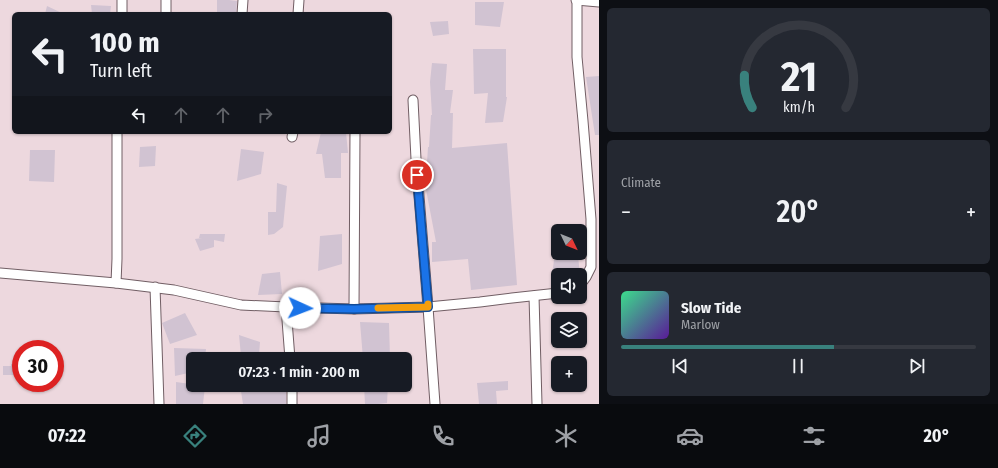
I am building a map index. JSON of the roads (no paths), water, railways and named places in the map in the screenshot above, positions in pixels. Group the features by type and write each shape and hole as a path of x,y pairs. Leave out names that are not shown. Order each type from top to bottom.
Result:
{"street":[{"path":"122,0 122,12"},
{"path":"166,0 166,12"},
{"path":"242,0 242,12"},
{"path":"298,12 299,0"},
{"path":"587,274 591,267 591,219 576,57 576,0 599,2"},
{"path":"413,100 434,404"},
{"path":"116,283 117,134"},
{"path":"354,309 355,134"},
{"path":"0,273 155,287 240,305 286,307 354,309 428,307 551,294"},
{"path":"155,287 159,404"},
{"path":"534,296 537,404"},
{"path":"286,307 289,352"},
{"path":"292,392 292,404"}]}
